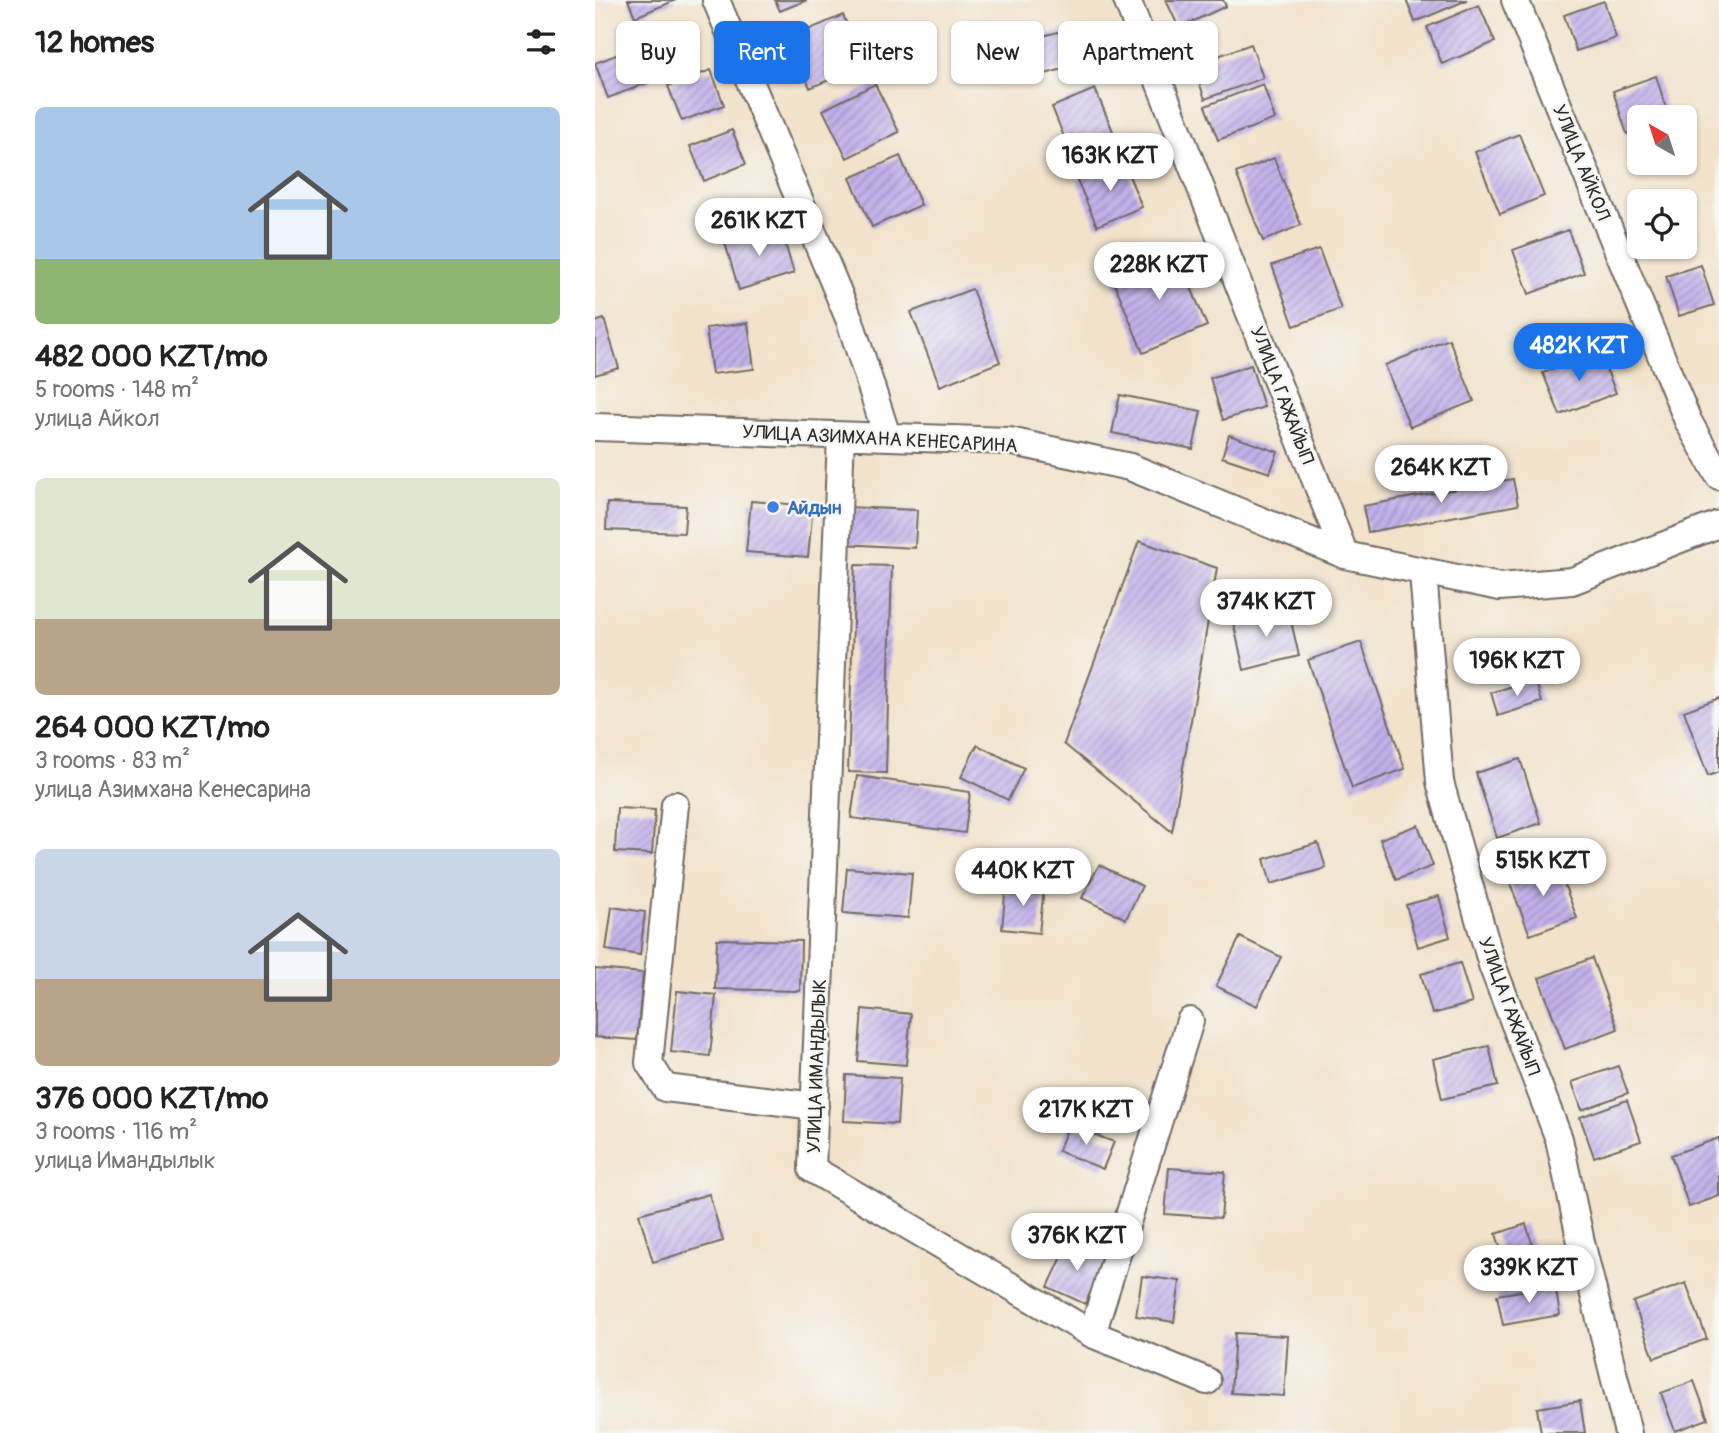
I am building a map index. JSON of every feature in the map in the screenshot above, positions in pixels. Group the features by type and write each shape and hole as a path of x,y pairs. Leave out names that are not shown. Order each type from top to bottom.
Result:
{"street":[{"path":"716,0 849,321 887,436"},
{"name":"УЛИЦА ГАЖАЙЫП","path":"1128,0 1345,555"},
{"name":"УЛИЦА АЙКОЛ","path":"1515,0 1688,421 1719,476"},
{"name":"УЛИЦА АЗИМХАНА КЕНЕСАРИНА","path":"595,426 1009,441 1130,467 1345,555 1500,587 1572,581 1719,524"},
{"name":"УЛИЦА ИМАНДЫЛЫК","path":"841,436 812,1169 1092,1334"},
{"name":"УЛИЦА ГАЖАЙЫП","path":"1423,573 1440,782 1492,965 1559,1139 1581,1242 1628,1433"},
{"path":"674,804 649,1062 665,1088 814,1106"},
{"path":"1190,1021 1092,1334 1207,1381"}],"building":[{"path":"628,0 676,0 635,17"},
{"path":"775,0 807,0 780,11"},
{"path":"1166,0 1223,0 1226,6 1194,21 1176,21"},
{"path":"1406,0 1467,0 1415,22"},
{"path":"1604,1 1616,38 1576,51 1564,15"},
{"path":"1479,5 1495,42 1442,64 1427,27"},
{"path":"843,15 846,21 829,21"},
{"path":"824,23 824,82 810,88 808,84 810,29"},
{"path":"1058,32 1058,70 1045,74 1044,70 1044,36"},
{"path":"1251,44 1263,78 1205,99 1200,84 1218,84 1218,56"},
{"path":"616,55 616,84 645,84 608,98 595,63"},
{"path":"711,70 724,105 682,121 668,86 700,84 700,74"},
{"path":"1656,76 1665,105 1627,105 1627,134 1613,91"},
{"path":"875,84 899,132 847,158 823,110"},
{"path":"1263,84 1275,119 1218,140 1205,106"},
{"path":"1095,89 1115,136 1071,154 1052,107"},
{"path":"732,130 746,164 704,181 690,146"},
{"path":"1519,134 1544,196 1500,214 1475,152"},
{"path":"900,156 921,205 872,227 850,178"},
{"path":"1274,158 1301,225 1263,241 1236,173"},
{"path":"1123,161 1142,207 1097,226 1077,180"},
{"path":"780,227 794,273 739,290 725,243"},
{"path":"1568,230 1584,273 1529,294 1513,250"},
{"path":"1319,249 1341,309 1294,326 1272,265"},
{"path":"1176,251 1207,326 1143,353 1112,277"},
{"path":"1701,265 1714,305 1679,316 1666,276"},
{"path":"972,289 1000,362 940,386 911,312"},
{"path":"604,319 619,368 595,375 595,322"},
{"path":"748,323 754,369 712,374 706,328"},
{"path":"1449,339 1474,401 1410,427 1385,365"},
{"path":"1599,351 1616,393 1560,415 1543,373"},
{"path":"1251,365 1264,407 1223,420 1210,378"},
{"path":"1120,395 1201,411 1193,449 1112,433"},
{"path":"1229,435 1278,452 1270,473 1222,457"},
{"path":"1513,479 1518,505 1368,532 1363,506"},
{"path":"751,501 813,506 808,557 746,552"},
{"path":"607,503 686,506 684,533 606,530"},
{"path":"845,507 917,510 915,548 843,544"},
{"path":"1139,541 1217,568 1172,832 1064,744"},
{"path":"855,565 892,566 886,773 848,772"},
{"path":"1288,608 1299,656 1244,670 1233,621"},
{"path":"1361,642 1405,769 1352,788 1308,660"},
{"path":"1535,679 1542,702 1498,716 1491,693"},
{"path":"1719,698 1719,772 1708,776 1684,711"},
{"path":"977,745 1024,768 1008,800 961,777"},
{"path":"1520,759 1541,823 1497,838 1476,773"},
{"path":"857,776 970,792 965,833 851,818"},
{"path":"617,808 655,810 652,854 615,852"},
{"path":"1418,825 1433,866 1396,880 1380,839"},
{"path":"1318,843 1326,868 1271,884 1264,859"},
{"path":"1555,860 1577,918 1530,935 1508,878"},
{"path":"1099,865 1142,886 1126,919 1082,898"},
{"path":"847,868 912,873 908,918 843,913"},
{"path":"1006,884 1044,888 1039,933 1002,929"},
{"path":"1439,896 1450,937 1418,947 1406,905"},
{"path":"612,907 645,912 640,955 606,950"},
{"path":"1240,937 1281,957 1257,1006 1216,986"},
{"path":"717,939 801,941 800,991 715,989"},
{"path":"1592,958 1618,1029 1565,1049 1539,978"},
{"path":"1460,963 1472,1003 1432,1014 1421,974"},
{"path":"595,969 643,973 637,1040 595,1037"},
{"path":"677,991 716,995 710,1056 671,1052"},
{"path":"862,1009 911,1014 906,1065 858,1061"},
{"path":"1489,1046 1498,1086 1442,1099 1433,1059"},
{"path":"1618,1066 1628,1093 1582,1110 1572,1082"},
{"path":"846,1075 900,1078 897,1124 844,1121"},
{"path":"1627,1100 1641,1141 1594,1157 1580,1117"},
{"path":"1069,1125 1114,1142 1103,1169 1058,1151"},
{"path":"1719,1138 1719,1196 1689,1207 1671,1155"},
{"path":"1169,1168 1225,1172 1221,1218 1165,1214"},
{"path":"709,1194 723,1241 653,1262 639,1214"},
{"path":"1526,1224 1535,1253 1505,1262 1496,1234"},
{"path":"1069,1242 1106,1259 1085,1304 1048,1287"},
{"path":"1142,1276 1180,1281 1174,1322 1136,1316"},
{"path":"1686,1283 1707,1339 1654,1358 1633,1302"},
{"path":"1555,1285 1560,1315 1503,1325 1497,1295"},
{"path":"1235,1333 1288,1336 1284,1396 1231,1393"},
{"path":"1694,1381 1708,1419 1675,1431 1661,1393"},
{"path":"1580,1401 1585,1433 1541,1433 1537,1408"}],"place":[{"name":"Айдын","path":"773,507"}]}
